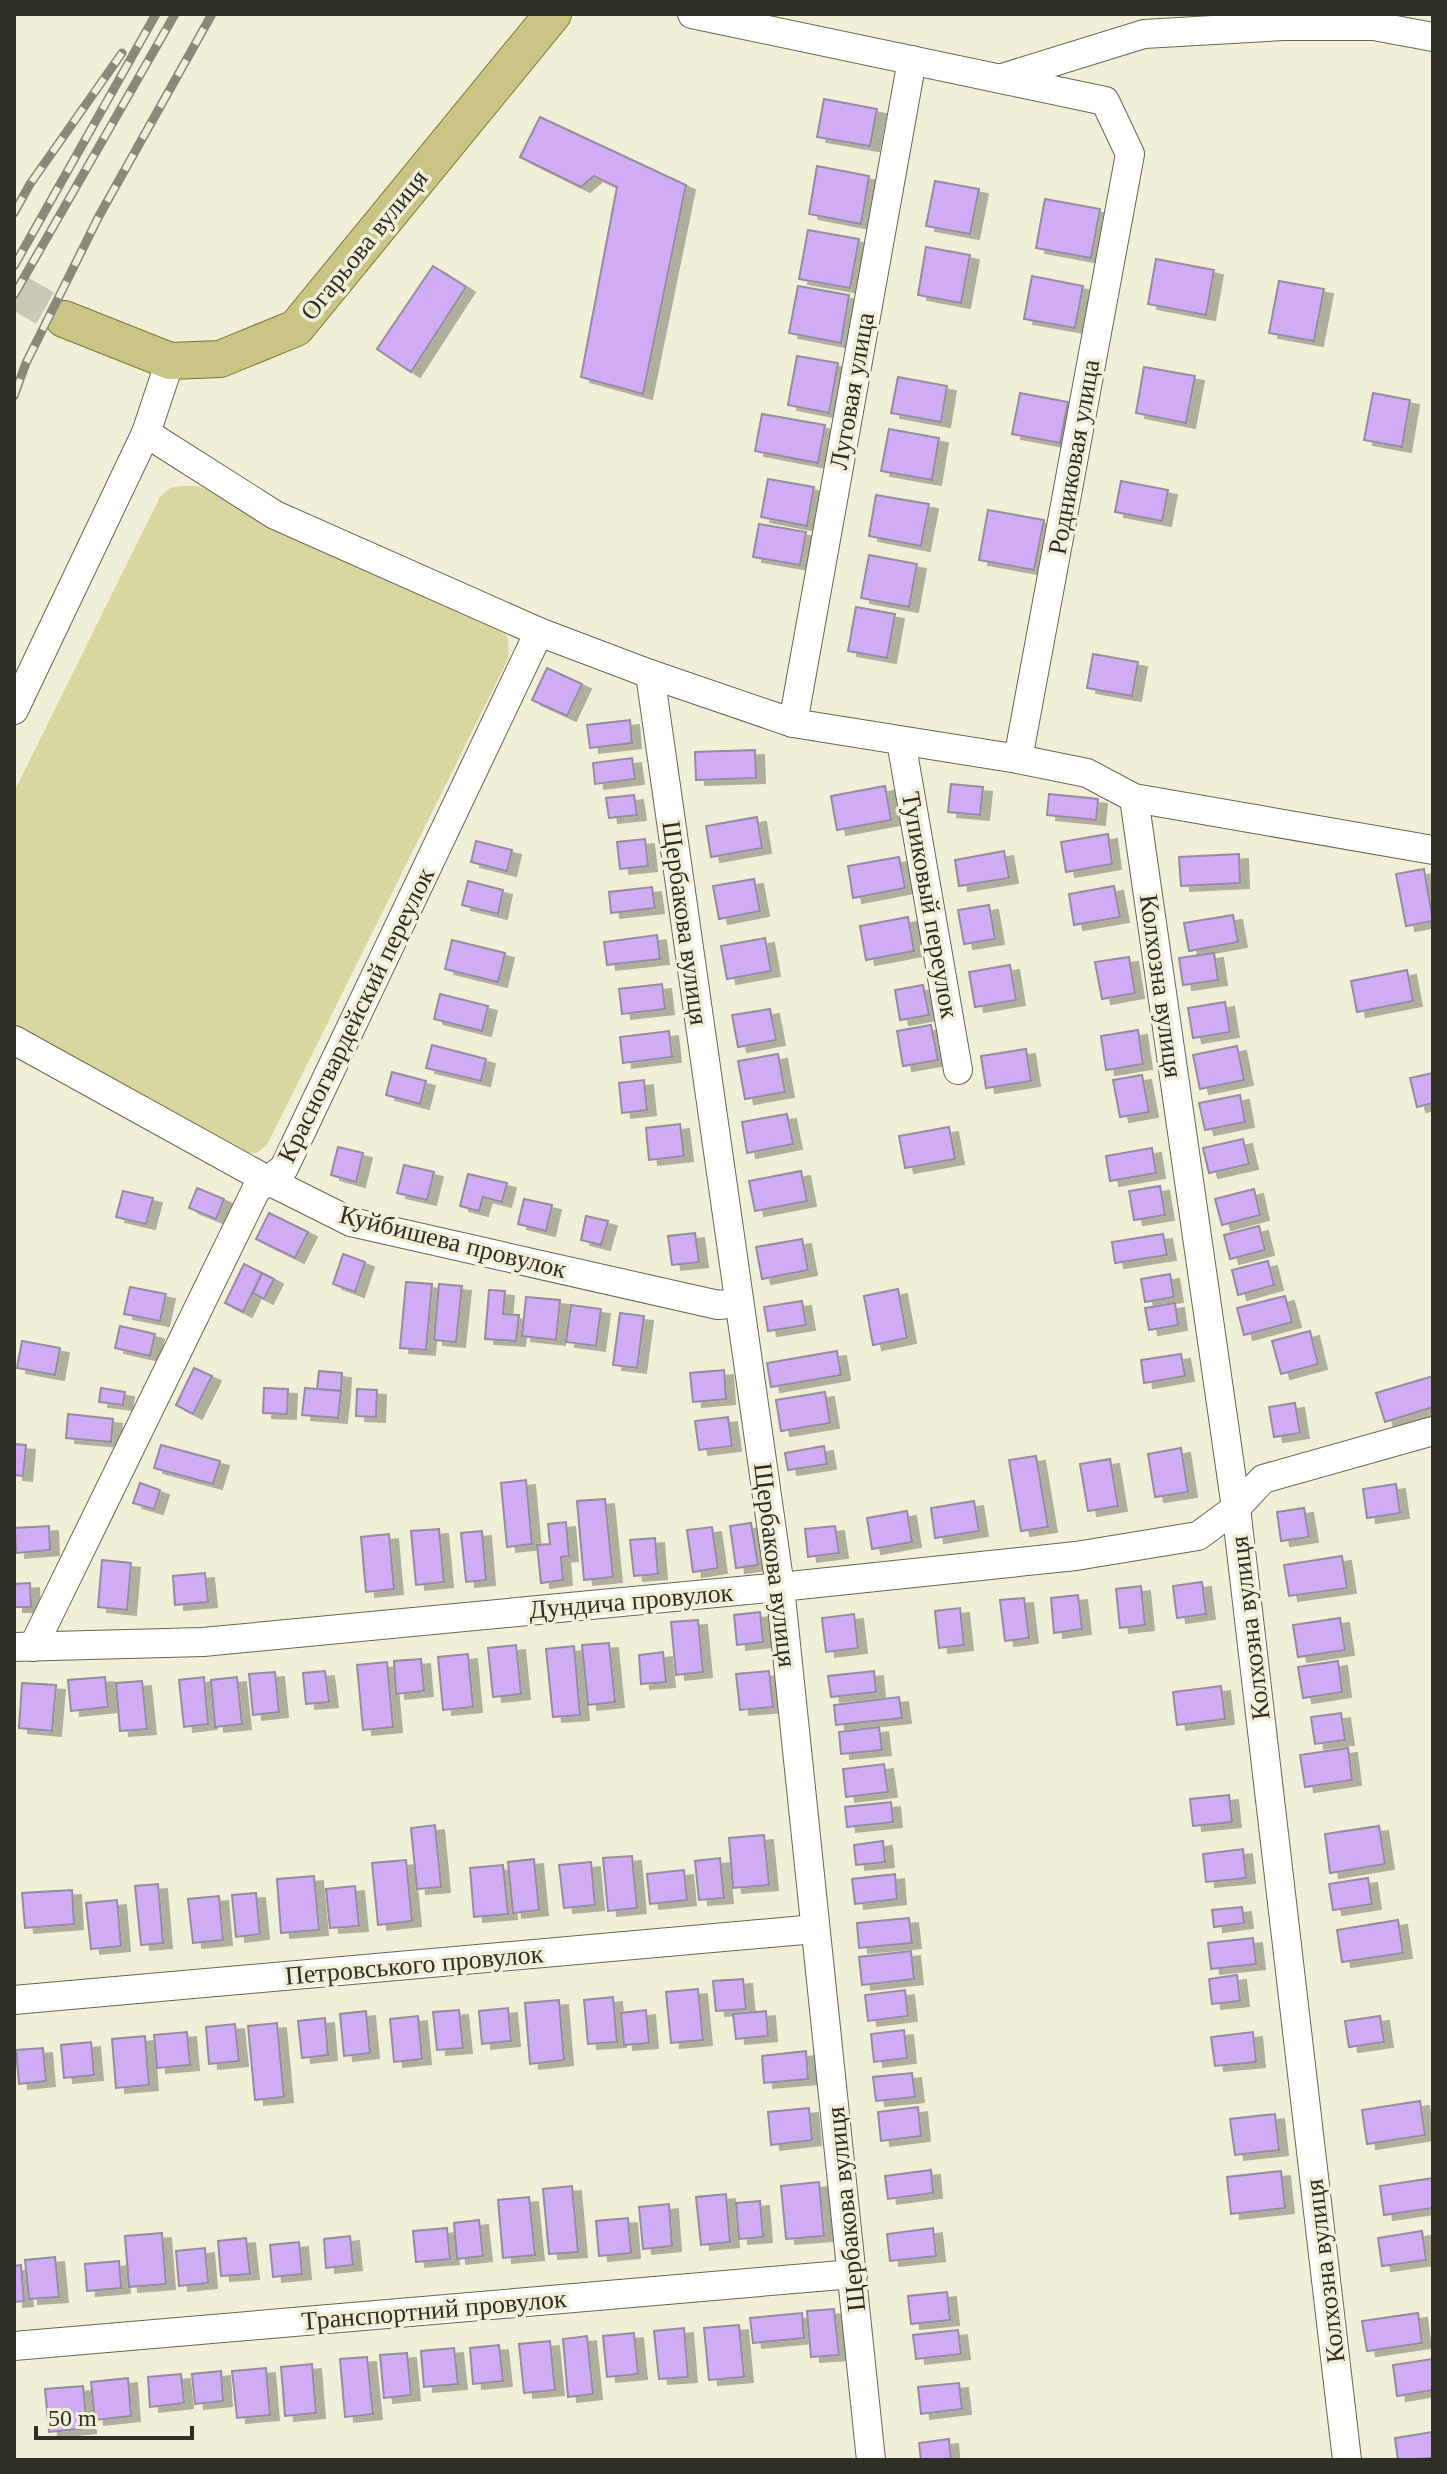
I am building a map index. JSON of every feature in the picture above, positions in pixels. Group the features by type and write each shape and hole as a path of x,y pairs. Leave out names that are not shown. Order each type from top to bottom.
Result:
{"main road":[{"name":"Огарьова вулиця","path":"170,361 220,359 296,328 549,19"},
{"path":"64,319 170,361"}],"street":[{"path":"692,14 999,79 1144,34 1375,20 1433,37"},
{"name":"Луговая улица","path":"793,723 912,60"},
{"name":"Родниковая улица","path":"999,79 1105,101 1130,154 1018,759"},
{"path":"14,710 146,433 170,361"},
{"path":"146,433 275,515 539,632 793,723 1018,759 1087,773 1134,798 1433,850"},
{"name":"Красногвардейский переулок","path":"23,1647 256,1190 284,1168 539,632"},
{"name":"Щербакова вулиця","path":"650,674 780,1587 871,2460"},
{"name":"Тупиковый переулок","path":"901,741 958,1070"},
{"name":"Колхозна вулиця","path":"1134,798 1236,1508 1347,2460"},
{"name":"Куйбишева провулок","path":"14,1040 269,1181 351,1222 718,1305 739,1303"},
{"name":"Дундича провулок","path":"23,1647 203,1642 1076,1556 1198,1536 1236,1508 1263,1479 1433,1431"},
{"name":"Петровського провулок","path":"14,2000 815,1929"},
{"name":"Транспортний провулок","path":"14,2346 853,2274"}],"shaded area":[{"path":"198,486 218,495 269,529 502,629 508,643 508,659 268,1143 253,1153 242,1152 14,1029 14,792 160,497 170,488"}],"building":[{"path":"824,99 877,109 870,146 817,137"},
{"path":"540,117 686,185 643,394 581,377 617,187 594,176 581,187 520,157"},
{"path":"817,166 869,176 861,224 809,214"},
{"path":"935,181 979,189 970,234 926,226"},
{"path":"1045,199 1100,209 1091,258 1036,248"},
{"path":"808,230 859,239 850,288 799,279"},
{"path":"926,247 970,255 961,303 918,295"},
{"path":"1156,259 1214,270 1206,315 1148,304"},
{"path":"433,266 466,287 411,372 377,349"},
{"path":"1032,276 1083,286 1075,328 1024,319"},
{"path":"1279,281 1324,289 1314,341 1269,333"},
{"path":"798,286 849,295 841,343 789,333"},
{"path":"797,356 838,363 829,413 788,405"},
{"path":"1144,367 1195,376 1186,423 1136,413"},
{"path":"898,377 947,386 941,422 891,413"},
{"path":"1020,393 1068,402 1060,443 1012,434"},
{"path":"1373,393 1410,400 1402,447 1364,440"},
{"path":"762,414 825,425 818,463 755,451"},
{"path":"889,429 939,438 932,480 881,471"},
{"path":"768,479 814,487 807,526 761,517"},
{"path":"1121,481 1168,490 1162,521 1115,512"},
{"path":"876,495 929,504 921,546 869,536"},
{"path":"988,510 1044,520 1034,570 979,560"},
{"path":"759,524 806,532 800,565 753,557"},
{"path":"869,555 917,564 909,607 861,598"},
{"path":"856,607 895,614 887,658 848,651"},
{"path":"1093,654 1138,662 1132,696 1087,688"},
{"path":"547,668 582,684 567,716 532,700"},
{"path":"630,720 632,743 590,748 587,725"},
{"path":"755,750 756,778 696,780 695,752"},
{"path":"632,758 635,779 595,784 593,763"},
{"path":"951,784 983,787 980,815 948,812"},
{"path":"885,786 891,820 837,830 831,796"},
{"path":"1049,794 1098,799 1096,820 1047,815"},
{"path":"634,795 637,815 609,818 606,798"},
{"path":"757,817 762,848 711,857 706,826"},
{"path":"1108,834 1112,864 1066,872 1061,842"},
{"path":"645,839 648,866 620,869 617,842"},
{"path":"476,841 512,850 507,871 471,862"},
{"path":"1004,851 1009,878 959,886 955,860"},
{"path":"1239,854 1240,883 1181,886 1179,857"},
{"path":"899,857 905,888 853,898 848,866"},
{"path":"1424,869 1433,921 1406,926 1396,874"},
{"path":"754,879 760,911 719,919 713,886"},
{"path":"468,881 503,890 498,914 462,905"},
{"path":"1114,886 1120,917 1074,925 1069,894"},
{"path":"652,887 655,908 611,913 609,892"},
{"path":"989,905 995,939 964,944 958,910"},
{"path":"1233,915 1238,942 1189,951 1184,923"},
{"path":"908,917 914,951 866,960 860,926"},
{"path":"657,935 660,959 607,965 604,942"},
{"path":"765,938 771,971 727,979 721,946"},
{"path":"452,940 505,953 498,982 445,969"},
{"path":"1214,953 1218,980 1183,985 1179,958"},
{"path":"1129,957 1135,993 1102,999 1095,962"},
{"path":"1010,965 1016,1000 975,1007 969,972"},
{"path":"1407,970 1413,1001 1357,1012 1351,981"},
{"path":"662,984 665,1009 622,1014 619,989"},
{"path":"923,985 929,1015 900,1020 895,990"},
{"path":"440,994 488,1006 482,1031 434,1019"},
{"path":"1225,1002 1230,1032 1193,1038 1188,1008"},
{"path":"770,1009 776,1040 738,1047 732,1015"},
{"path":"931,1025 938,1060 903,1066 897,1031"},
{"path":"1138,1030 1143,1064 1106,1070 1101,1036"},
{"path":"669,1031 672,1057 623,1063 620,1037"},
{"path":"432,1045 486,1059 481,1081 426,1068"},
{"path":"1237,1046 1244,1080 1200,1089 1193,1055"},
{"path":"1026,1049 1031,1081 986,1088 981,1056"},
{"path":"778,1054 785,1092 745,1099 738,1061"},
{"path":"392,1072 426,1081 420,1104 386,1095"},
{"path":"1433,1073 1433,1103 1417,1107 1410,1078"},
{"path":"1142,1075 1149,1112 1120,1117 1113,1080"},
{"path":"644,1080 647,1110 622,1113 619,1083"},
{"path":"1240,1095 1245,1122 1205,1130 1199,1103"},
{"path":"787,1114 793,1144 747,1153 742,1122"},
{"path":"680,1124 684,1156 649,1160 646,1128"},
{"path":"949,1127 955,1159 905,1168 899,1136"},
{"path":"1243,1139 1249,1164 1209,1173 1203,1148"},
{"path":"338,1147 363,1153 356,1182 331,1175"},
{"path":"1152,1148 1156,1173 1110,1181 1106,1156"},
{"path":"404,1165 434,1172 427,1200 397,1193"},
{"path":"801,1171 807,1201 755,1211 749,1181"},
{"path":"468,1174 507,1183 502,1202 483,1197 479,1211 460,1206"},
{"path":"1160,1186 1165,1215 1134,1220 1129,1191"},
{"path":"197,1188 224,1199 216,1219 189,1208"},
{"path":"1254,1189 1260,1215 1222,1225 1215,1199"},
{"path":"123,1191 153,1198 146,1224 116,1217"},
{"path":"524,1199 552,1205 546,1231 518,1224"},
{"path":"269,1213 308,1232 295,1258 256,1239"},
{"path":"586,1216 608,1221 601,1245 581,1240"},
{"path":"1259,1226 1265,1250 1230,1259 1224,1235"},
{"path":"695,1233 699,1262 672,1265 668,1236"},
{"path":"1163,1234 1167,1255 1115,1263 1112,1242"},
{"path":"802,1239 808,1270 762,1279 756,1247"},
{"path":"343,1254 365,1262 355,1292 333,1284"},
{"path":"1268,1261 1274,1285 1238,1295 1232,1270"},
{"path":"244,1264 262,1273 243,1312 225,1303"},
{"path":"262,1273 274,1279 264,1299 253,1293"},
{"path":"1170,1274 1174,1297 1145,1302 1141,1279"},
{"path":"406,1282 432,1284 426,1350 400,1348"},
{"path":"439,1284 462,1286 456,1342 434,1340"},
{"path":"130,1287 166,1294 160,1321 124,1314"},
{"path":"898,1289 907,1338 873,1345 864,1296"},
{"path":"489,1290 505,1291 503,1314 519,1315 516,1341 485,1339"},
{"path":"1285,1296 1292,1322 1244,1335 1237,1308"},
{"path":"526,1297 560,1300 556,1340 522,1336"},
{"path":"802,1301 806,1325 768,1331 764,1307"},
{"path":"1175,1303 1178,1325 1149,1330 1145,1308"},
{"path":"571,1305 601,1309 596,1346 566,1342"},
{"path":"620,1313 644,1316 637,1368 613,1365"},
{"path":"120,1326 155,1334 150,1356 115,1348"},
{"path":"1310,1331 1318,1364 1281,1374 1272,1341"},
{"path":"22,1341 60,1348 55,1375 17,1368"},
{"path":"837,1351 841,1375 771,1387 767,1363"},
{"path":"1181,1354 1185,1376 1144,1383 1141,1360"},
{"path":"194,1368 212,1376 193,1414 176,1405"},
{"path":"724,1370 726,1399 693,1402 690,1373"},
{"path":"319,1371 342,1373 341,1391 317,1389"},
{"path":"1433,1376 1433,1407 1385,1422 1376,1393"},
{"path":"101,1388 125,1392 123,1405 99,1402"},
{"path":"264,1388 288,1389 287,1414 263,1413"},
{"path":"305,1388 341,1391 338,1418 302,1415"},
{"path":"357,1389 377,1390 376,1417 356,1416"},
{"path":"825,1392 830,1423 781,1431 776,1400"},
{"path":"1295,1403 1300,1433 1274,1437 1269,1407"},
{"path":"68,1414 113,1419 111,1442 66,1438"},
{"path":"728,1417 732,1446 699,1450 695,1421"},
{"path":"14,1444 26,1445 23,1476 14,1475"},
{"path":"161,1445 220,1461 213,1484 154,1468"},
{"path":"824,1446 827,1464 788,1470 785,1453"},
{"path":"1181,1448 1188,1492 1155,1497 1148,1454"},
{"path":"1036,1456 1048,1527 1021,1531 1009,1460"},
{"path":"1110,1459 1118,1506 1088,1511 1080,1464"},
{"path":"526,1480 532,1544 507,1547 501,1483"},
{"path":"140,1483 160,1490 154,1509 133,1503"},
{"path":"1396,1484 1400,1513 1367,1518 1363,1489"},
{"path":"605,1499 613,1577 584,1580 577,1501"},
{"path":"974,1501 979,1531 935,1538 931,1508"},
{"path":"1304,1508 1309,1537 1281,1541 1277,1512"},
{"path":"907,1511 912,1542 872,1549 867,1518"},
{"path":"566,1522 569,1556 561,1557 563,1580 541,1583 537,1545 550,1544 548,1524"},
{"path":"751,1523 758,1565 736,1568 730,1526"},
{"path":"49,1526 50,1550 16,1553 15,1528"},
{"path":"835,1526 839,1553 808,1557 805,1529"},
{"path":"712,1527 718,1568 693,1572 687,1530"},
{"path":"439,1529 444,1582 416,1585 411,1531"},
{"path":"482,1531 486,1580 466,1582 461,1533"},
{"path":"389,1534 394,1589 366,1592 361,1537"},
{"path":"655,1538 658,1574 634,1576 630,1540"},
{"path":"1342,1556 1347,1588 1289,1596 1284,1565"},
{"path":"102,1560 131,1563 127,1610 98,1607"},
{"path":"205,1573 208,1602 175,1605 173,1576"},
{"path":"1202,1582 1206,1614 1177,1618 1173,1586"},
{"path":"30,1583 31,1607 14,1607 14,1584"},
{"path":"1141,1586 1145,1625 1120,1628 1116,1589"},
{"path":"1078,1595 1082,1629 1054,1633 1051,1598"},
{"path":"1024,1598 1029,1638 1005,1641 1000,1600"},
{"path":"960,1608 964,1645 939,1648 935,1611"},
{"path":"760,1612 763,1642 737,1645 734,1615"},
{"path":"854,1614 858,1648 826,1652 822,1618"},
{"path":"1340,1618 1345,1650 1298,1657 1293,1625"},
{"path":"698,1620 703,1672 676,1675 671,1622"},
{"path":"609,1643 615,1702 588,1705 582,1645"},
{"path":"516,1645 521,1694 493,1697 488,1648"},
{"path":"574,1646 580,1715 553,1717 546,1649"},
{"path":"663,1652 666,1682 641,1684 639,1655"},
{"path":"468,1654 473,1707 443,1710 438,1657"},
{"path":"421,1659 424,1691 396,1694 394,1661"},
{"path":"1338,1661 1342,1692 1303,1698 1298,1667"},
{"path":"387,1662 393,1727 363,1730 357,1665"},
{"path":"325,1671 329,1702 306,1704 303,1673"},
{"path":"769,1671 773,1707 740,1710 736,1674"},
{"path":"874,1671 876,1692 831,1697 828,1676"},
{"path":"275,1672 279,1712 253,1715 249,1674"},
{"path":"105,1677 108,1707 71,1711 68,1680"},
{"path":"204,1677 208,1724 184,1727 179,1680"},
{"path":"237,1677 242,1724 215,1727 211,1680"},
{"path":"142,1681 147,1729 120,1731 116,1683"},
{"path":"22,1683 56,1685 52,1731 19,1728"},
{"path":"1221,1686 1225,1719 1177,1725 1173,1692"},
{"path":"899,1697 902,1718 836,1725 834,1705"},
{"path":"1341,1713 1345,1740 1315,1744 1311,1717"},
{"path":"879,1727 882,1750 841,1754 839,1732"},
{"path":"1348,1748 1352,1780 1305,1787 1300,1755"},
{"path":"884,1764 888,1792 846,1797 843,1769"},
{"path":"1229,1795 1232,1822 1193,1826 1190,1799"},
{"path":"891,1802 893,1822 847,1827 845,1807"},
{"path":"435,1825 441,1887 417,1889 411,1828"},
{"path":"1379,1826 1385,1864 1330,1873 1325,1834"},
{"path":"764,1835 769,1885 733,1888 729,1838"},
{"path":"883,1841 885,1862 856,1865 854,1845"},
{"path":"1243,1849 1246,1878 1206,1882 1203,1854"},
{"path":"632,1856 637,1908 608,1911 603,1858"},
{"path":"720,1858 724,1898 699,1900 695,1861"},
{"path":"534,1859 539,1910 513,1913 508,1862"},
{"path":"406,1860 412,1921 378,1925 372,1863"},
{"path":"591,1862 595,1905 564,1908 559,1865"},
{"path":"503,1865 508,1914 474,1917 470,1868"},
{"path":"684,1870 687,1900 650,1904 647,1874"},
{"path":"895,1874 897,1899 855,1904 852,1879"},
{"path":"314,1876 319,1930 281,1933 277,1879"},
{"path":"1368,1878 1372,1904 1333,1910 1329,1884"},
{"path":"158,1884 163,1943 141,1945 135,1886"},
{"path":"355,1886 359,1926 330,1928 326,1889"},
{"path":"72,1890 74,1924 25,1928 22,1893"},
{"path":"256,1893 260,1934 236,1937 232,1895"},
{"path":"219,1896 223,1940 193,1943 188,1899"},
{"path":"117,1900 121,1946 91,1949 86,1903"},
{"path":"1242,1907 1244,1923 1214,1927 1212,1910"},
{"path":"909,1918 912,1943 859,1948 857,1923"},
{"path":"1398,1920 1403,1953 1342,1962 1337,1930"},
{"path":"1253,1938 1256,1964 1211,1969 1208,1943"},
{"path":"911,1951 914,1979 862,1985 859,1957"},
{"path":"1237,1975 1240,2001 1212,2004 1209,1979"},
{"path":"743,1979 746,2009 716,2011 713,1981"},
{"path":"698,1989 703,2040 671,2043 666,1992"},
{"path":"905,1990 908,2016 868,2021 865,1995"},
{"path":"613,1997 617,2042 588,2044 584,2000"},
{"path":"559,2000 564,2060 530,2064 525,2003"},
{"path":"508,2008 511,2041 482,2044 479,2011"},
{"path":"459,2010 463,2048 437,2050 433,2012"},
{"path":"646,2010 649,2043 624,2045 621,2013"},
{"path":"366,2011 370,2053 344,2056 340,2014"},
{"path":"766,2011 768,2036 736,2039 733,2014"},
{"path":"418,2016 422,2059 394,2062 390,2019"},
{"path":"1380,2016 1384,2042 1349,2047 1345,2021"},
{"path":"325,2018 328,2055 302,2058 298,2021"},
{"path":"277,2023 284,2097 255,2100 248,2026"},
{"path":"235,2024 239,2061 209,2064 206,2027"},
{"path":"904,2030 907,2058 874,2062 871,2034"},
{"path":"187,2032 190,2065 157,2068 154,2035"},
{"path":"1253,2032 1256,2062 1215,2066 1211,2037"},
{"path":"145,2036 149,2085 116,2088 112,2039"},
{"path":"91,2042 94,2075 64,2078 61,2045"},
{"path":"43,2048 46,2081 19,2084 16,2050"},
{"path":"806,2051 808,2079 764,2083 762,2056"},
{"path":"912,2073 915,2097 876,2101 873,2077"},
{"path":"1420,2101 1425,2135 1367,2144 1362,2110"},
{"path":"918,2107 921,2136 881,2141 878,2112"},
{"path":"809,2108 812,2140 771,2145 768,2112"},
{"path":"1275,2114 1279,2150 1235,2155 1230,2119"},
{"path":"931,2170 933,2193 888,2199 885,2176"},
{"path":"1281,2171 1285,2208 1231,2214 1227,2177"},
{"path":"1433,2178 1433,2208 1384,2215 1380,2186"},
{"path":"819,2182 824,2236 786,2239 781,2186"},
{"path":"572,2186 578,2252 549,2254 543,2189"},
{"path":"726,2194 730,2242 701,2245 696,2197"},
{"path":"529,2197 535,2255 503,2258 498,2200"},
{"path":"760,2201 763,2237 739,2239 736,2203"},
{"path":"669,2204 672,2246 643,2249 639,2207"},
{"path":"628,2218 631,2253 599,2256 596,2221"},
{"path":"479,2220 483,2256 457,2259 454,2223"},
{"path":"447,2228 450,2259 416,2262 413,2231"},
{"path":"933,2228 936,2256 890,2261 887,2234"},
{"path":"1422,2231 1426,2260 1382,2266 1378,2238"},
{"path":"162,2233 166,2284 129,2287 125,2236"},
{"path":"350,2236 353,2265 326,2268 324,2239"},
{"path":"246,2238 250,2274 221,2276 218,2241"},
{"path":"299,2242 302,2274 273,2277 270,2245"},
{"path":"205,2248 208,2283 179,2286 176,2251"},
{"path":"55,2257 59,2297 29,2299 25,2260"},
{"path":"119,2261 121,2288 87,2291 85,2264"},
{"path":"21,2265 24,2301 14,2302 14,2266"},
{"path":"947,2292 950,2320 911,2324 908,2296"},
{"path":"834,2309 839,2355 811,2357 807,2311"},
{"path":"802,2313 804,2338 753,2343 750,2318"},
{"path":"1418,2313 1422,2343 1367,2351 1362,2321"},
{"path":"739,2325 744,2377 709,2380 704,2328"},
{"path":"684,2328 688,2377 659,2379 654,2331"},
{"path":"958,2330 961,2354 916,2359 913,2335"},
{"path":"634,2333 638,2374 607,2377 603,2336"},
{"path":"587,2336 593,2394 568,2397 563,2339"},
{"path":"550,2341 555,2390 524,2393 519,2344"},
{"path":"499,2345 503,2381 473,2384 470,2348"},
{"path":"454,2348 458,2384 424,2387 421,2351"},
{"path":"407,2353 411,2395 384,2398 380,2355"},
{"path":"367,2357 373,2414 345,2417 340,2359"},
{"path":"1433,2359 1433,2390 1397,2396 1393,2365"},
{"path":"312,2364 316,2413 285,2416 281,2367"},
{"path":"266,2368 270,2415 237,2418 232,2371"},
{"path":"221,2371 223,2401 195,2404 192,2374"},
{"path":"181,2374 184,2403 150,2407 148,2377"},
{"path":"128,2378 131,2416 95,2420 91,2382"},
{"path":"959,2383 962,2409 921,2414 918,2387"},
{"path":"83,2386 87,2428 49,2432 45,2389"},
{"path":"1433,2432 1433,2458 1398,2460 1395,2438"},
{"path":"949,2439 951,2460 921,2460 919,2443"}],"tunnel":[{"path":"14,290 64,319"}],"railway":[{"path":"14,266 156,14"},
{"path":"14,295 175,14"},
{"path":"14,396 26,363 99,216 212,14"},
{"path":"14,213 30,184 122,53"}]}
